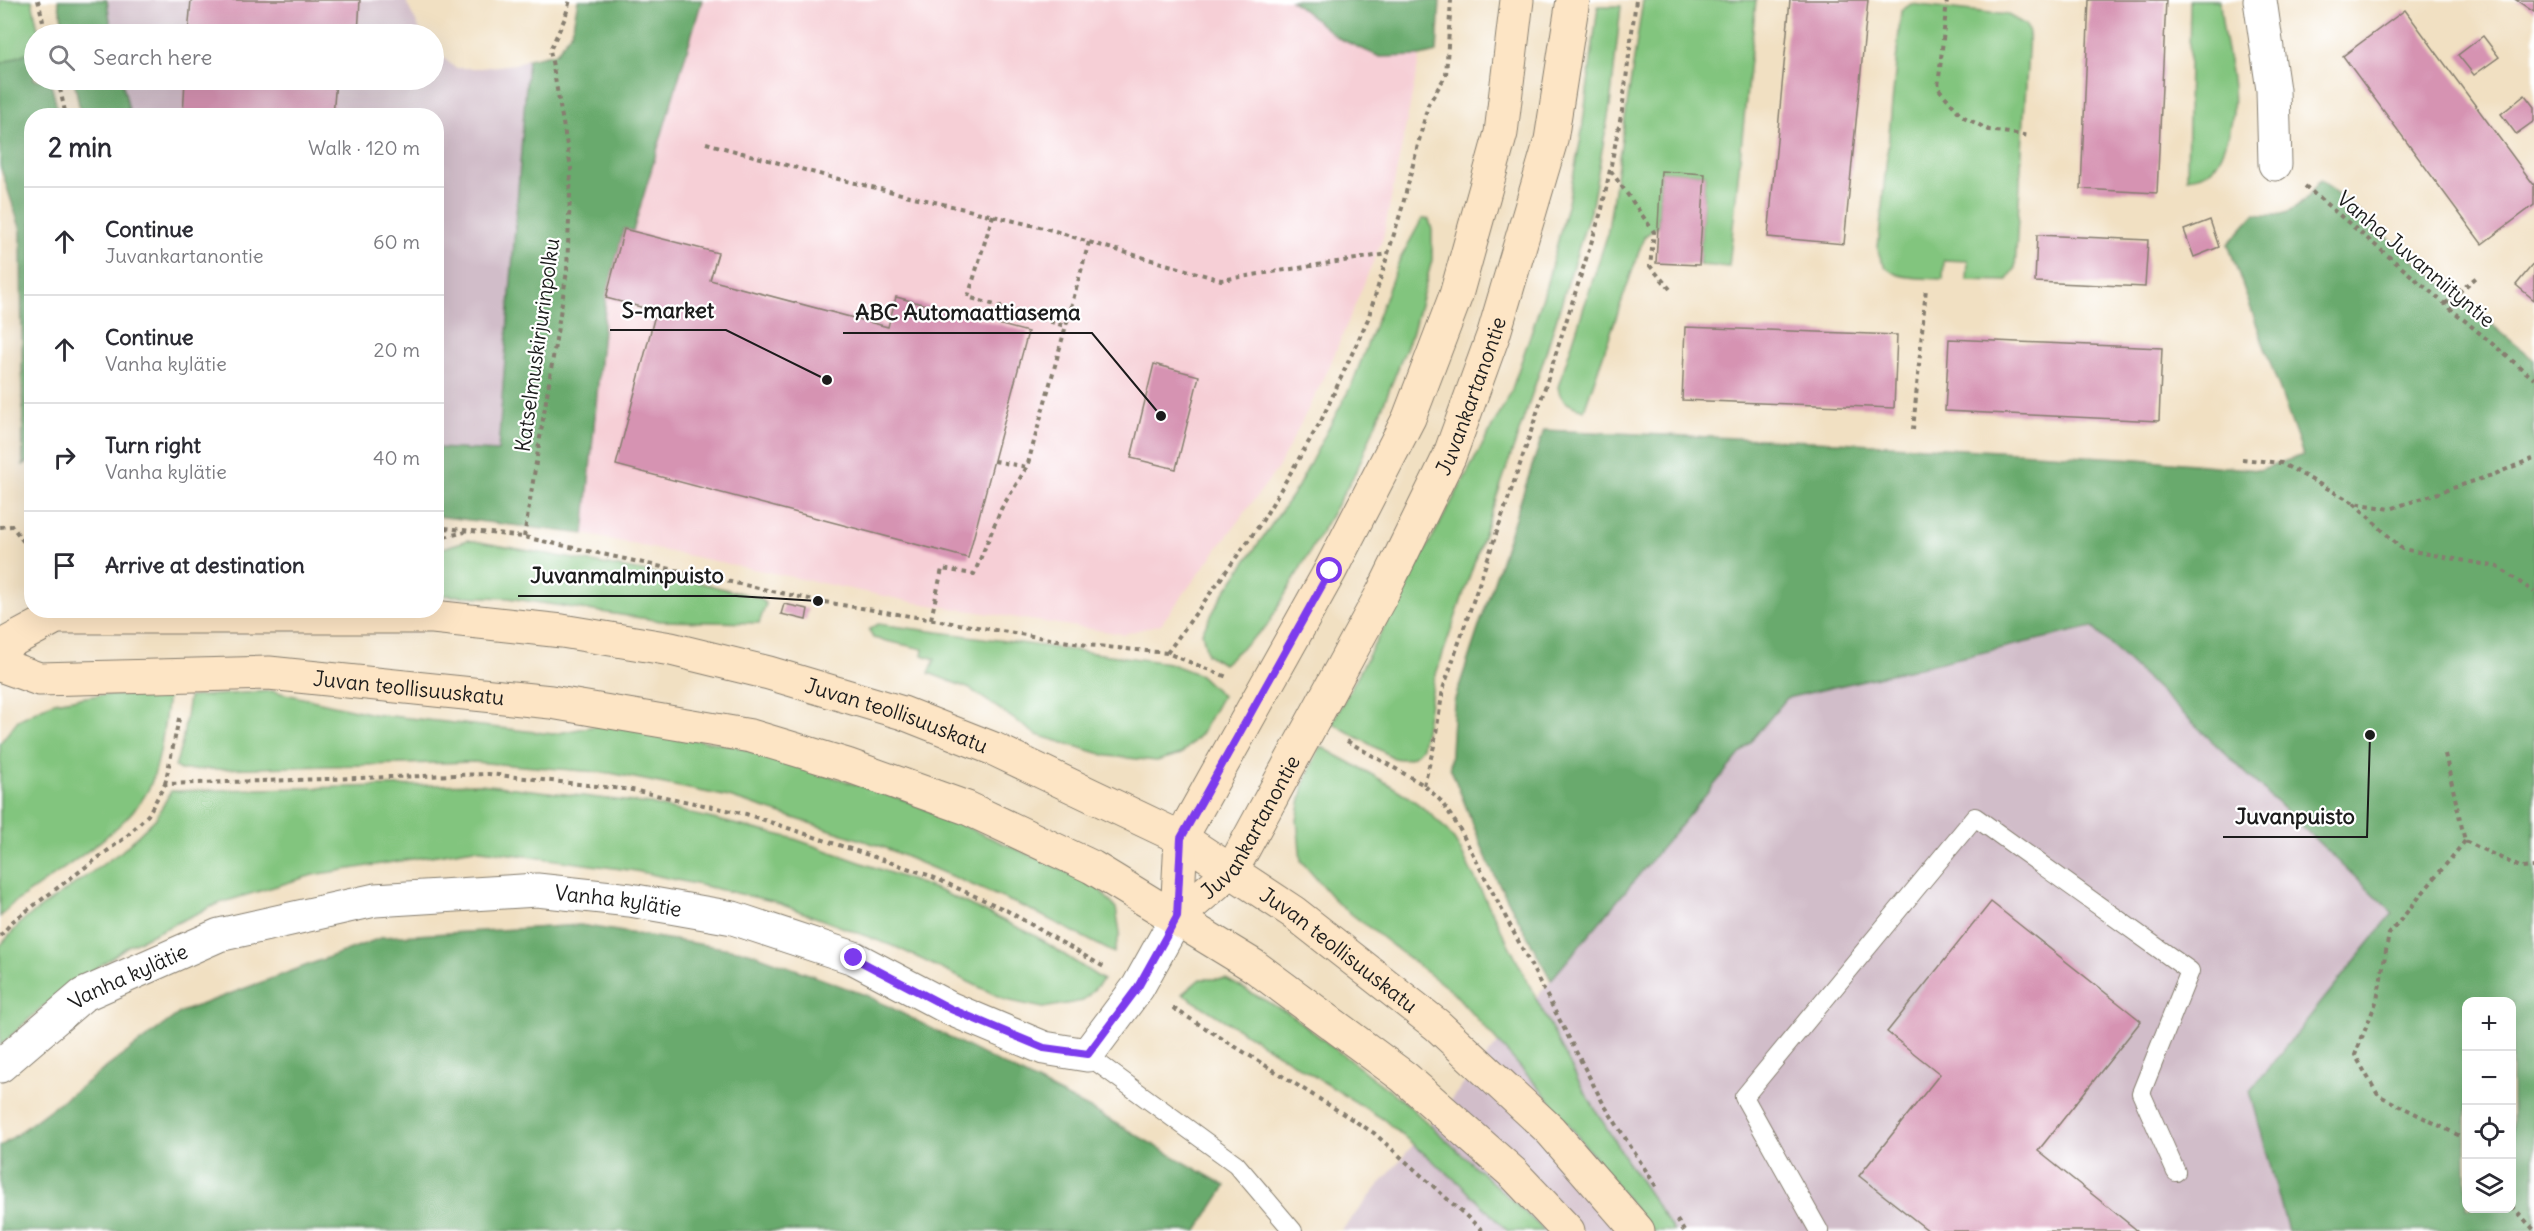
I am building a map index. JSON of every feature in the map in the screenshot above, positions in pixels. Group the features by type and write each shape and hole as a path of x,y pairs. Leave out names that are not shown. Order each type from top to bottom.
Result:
{"main road":[{"name":"Juvankartanontie","path":"1177,917 1181,838 1324,581 1409,418 1456,295 1501,133 1518,0"},
{"name":"Juvankartanontie","path":"1177,917 1232,870 1383,592 1449,458 1494,333 1551,140 1573,0"},
{"name":"Juvan teollisuuskatu","path":"0,647 54,618"},
{"name":"Juvan teollisuuskatu","path":"442,618 562,631 660,647 769,673 903,713 994,749 1181,838 1293,912 1437,1025 1550,1130 1638,1231"},
{"name":"Juvan teollisuuskatu","path":"0,665 39,679 269,673 551,702 751,736 847,765 967,808 1092,867 1254,966 1404,1077 1514,1174 1568,1231"}],"street":[{"path":"2260,0 2273,90 2275,164"},
{"name":"Vanha kylätie","path":"0,1066 83,995 219,935 375,900 537,890 630,900 733,918 854,958 951,1009 1044,1048 1088,1054"},
{"path":"1088,1054 1138,987 1177,917"}],"lane":[{"path":"1819,1231 1744,1097 1976,817 2190,971 2141,1093 2176,1172"},
{"path":"1088,1054 1236,1164 1285,1228"}],"path":[{"path":"38,0 44,24"},
{"name":"Katselmuskirjurinpolku","path":"524,537 567,271 572,168 550,50 565,18 570,0"},
{"path":"1167,653 1261,523 1321,421 1368,320 1428,105 1446,75 1451,0"},
{"path":"1424,785 1434,746 1443,689 1527,444 1602,209 1622,111 1636,0"},
{"path":"1947,0 1938,88 1962,116 1989,130 2030,136"},
{"path":"60,90 64,108"},
{"path":"706,143 830,177 1052,230 1221,280 1388,254"},
{"name":"Vanha Juvanniityntie","path":"2275,164 2313,191 2534,379"},
{"path":"1610,171 1654,232 1650,266 1670,290"},
{"path":"993,215 968,297 1065,326"},
{"path":"931,620 942,568 974,574 1001,509 1027,468 1089,242"},
{"path":"2445,304 2479,275"},
{"path":"1913,430 1926,288"},
{"path":"2354,503 2390,509 2495,474 2534,458"},
{"path":"2242,459 2281,462 2354,503 2402,549 2498,567 2534,592"},
{"path":"994,461 1027,468"},
{"path":"0,527 12,526 24,542"},
{"path":"444,527 524,537 818,602 1087,645 1167,653 1230,678"},
{"path":"444,537 469,531"},
{"path":"165,784 182,704"},
{"path":"1343,739 1424,785 1440,800 1458,826 1603,1103 1659,1192"},
{"path":"2445,754 2465,841"},
{"path":"2465,841 2522,868 2534,867"},
{"path":"2462,1137 2378,1095 2355,1055 2377,1000 2389,934 2465,841"},
{"path":"1374,1133 1483,1231"},
{"path":"1672,1211 1684,1231"},
{"path":"2516,1211 2534,1230"}],"shaded area":[{"path":"107,0 407,0 417,24 111,24"},
{"path":"702,0 1291,0 1338,38 1380,57 1420,56 1383,238 1327,372 1278,468 1161,624 1124,634 918,603 584,534 606,298 624,229 633,230"},
{"path":"444,58 455,68 515,64 528,59 498,452 444,448 444,108 128,108 124,90 444,90"},
{"path":"2092,627 2393,913 2250,1091 2288,1231 1341,1231 1787,697"}],"green space":[{"path":"0,0 32,0 37,24 24,24 24,54 0,64"},
{"path":"58,0 107,0 111,24 63,24"},
{"path":"578,0 702,0 633,231 624,229 606,298 584,534 444,517 444,448 498,451 528,59 556,53 572,31"},
{"path":"1291,0 1440,0 1437,52 1420,56 1380,57 1338,38"},
{"path":"1643,0 1756,0 1729,267 1699,265 1705,174 1661,171 1658,226 1644,237 1584,410 1564,400 1558,387 1607,236"},
{"path":"2190,0 2220,0 2231,72 2233,107 2231,126 2216,164 2201,175 2187,178"},
{"path":"1911,4 2008,15 2026,25 2029,33 2015,269 2006,281 1967,280 1968,261 1944,260 1943,279 1912,278 1893,273 1881,259 1878,248 1901,11"},
{"path":"1598,6 1621,6 1610,106 1592,205 1543,362 1434,680 1422,747 1410,758 1394,758 1332,723 1511,392 1544,294 1568,202 1581,138"},
{"path":"24,54 24,90 53,90 57,108 24,108 23,465 21,230 0,166 0,64"},
{"path":"76,90 124,90 128,108 80,108"},
{"path":"2320,180 2534,360 2534,1231 2288,1231 2250,1091 2393,913 2092,627 1787,698 1551,980 1490,867 1450,767 1454,702 1544,430 1836,442 2138,459 2259,470 2303,455 2228,244 2255,214 2285,213 2307,198"},
{"path":"1422,219 1429,219 1432,230 1432,260 1413,331 1357,470 1267,626 1223,664 1207,654 1202,632 1222,596 1297,488 1353,382 1399,261"},
{"path":"468,540 681,578 760,598 766,604 759,623 661,621 508,598 444,595 444,548"},
{"path":"878,624 1169,663 1200,675 1222,696 1201,734 1181,754 1157,761 1108,756 1037,735 970,689 929,673 935,659 922,655 923,649 873,638 869,630"},
{"path":"272,691 373,714 553,734 606,724 735,746 905,800 1059,868 1098,888 1116,908 1120,933 1114,953 1033,911 883,847 729,797 610,773 473,762 180,770 175,767 182,743 189,697"},
{"path":"99,695 168,695 159,756 148,790 124,821 106,837 11,905 0,917 0,743 18,720 54,702"},
{"path":"1320,746 1371,774 1421,806 1452,837 1581,1086 1628,1163 1674,1231 1652,1231 1548,1098 1454,993 1337,903 1301,861 1297,820 1304,784"},
{"path":"480,784 650,804 792,838 938,890 1034,935 1103,980 1083,1001 1043,1008 1006,1000 898,948 772,901 636,871 474,849 313,875 217,904 128,946 42,1007 0,1046 0,946 22,921 122,851 156,818 171,791"},
{"path":"580,925 749,952 868,996 1094,1111 1226,1186 1197,1231 0,1231 0,1147 181,1012 383,937"},
{"path":"1200,979 1226,979 1288,1013 1407,1104 1545,1231 1508,1231 1459,1183 1383,1119 1182,994"}],"building":[{"path":"191,0 360,0 359,24 189,24"},
{"path":"1790,0 1868,0 1844,244 1768,237"},
{"path":"2089,0 2166,0 2157,193 2081,189"},
{"path":"2516,0 2534,0 2534,12"},
{"path":"2405,10 2534,185 2534,205 2482,244 2343,56"},
{"path":"2483,36 2499,57 2474,75 2458,55"},
{"path":"184,90 335,90 334,108 183,108"},
{"path":"2525,95 2534,107 2534,121 2516,134 2501,114"},
{"path":"1661,171 1705,174 1699,265 1656,263"},
{"path":"2210,220 2219,247 2194,257 2184,230"},
{"path":"624,229 718,253 710,280 888,327 896,297 1028,332 968,558 616,465 656,311 606,298"},
{"path":"2037,235 2148,240 2145,287 2035,282"},
{"path":"2534,263 2534,300 2516,285"},
{"path":"1685,327 1897,335 1894,408 1682,400"},
{"path":"1949,339 2162,348 2159,421 1945,411"},
{"path":"1154,364 1199,376 1176,469 1131,458"},
{"path":"784,604 808,609 806,620 781,614"},
{"path":"1991,902 2141,1021 2038,1151 2138,1231 1929,1231 1859,1176 1940,1074 1887,1032"}],"place":[{"name":"S-market","path":"827,380"},
{"name":"ABC Automaattiasema","path":"1161,416"},
{"name":"Juvanmalminpuisto","path":"818,601"},
{"name":"Juvanpuisto","path":"2370,735"}],"route":[{"path":"854,958 951,1009 1044,1048 1088,1054 1138,987 1177,917 1181,838 1330,571"}]}
